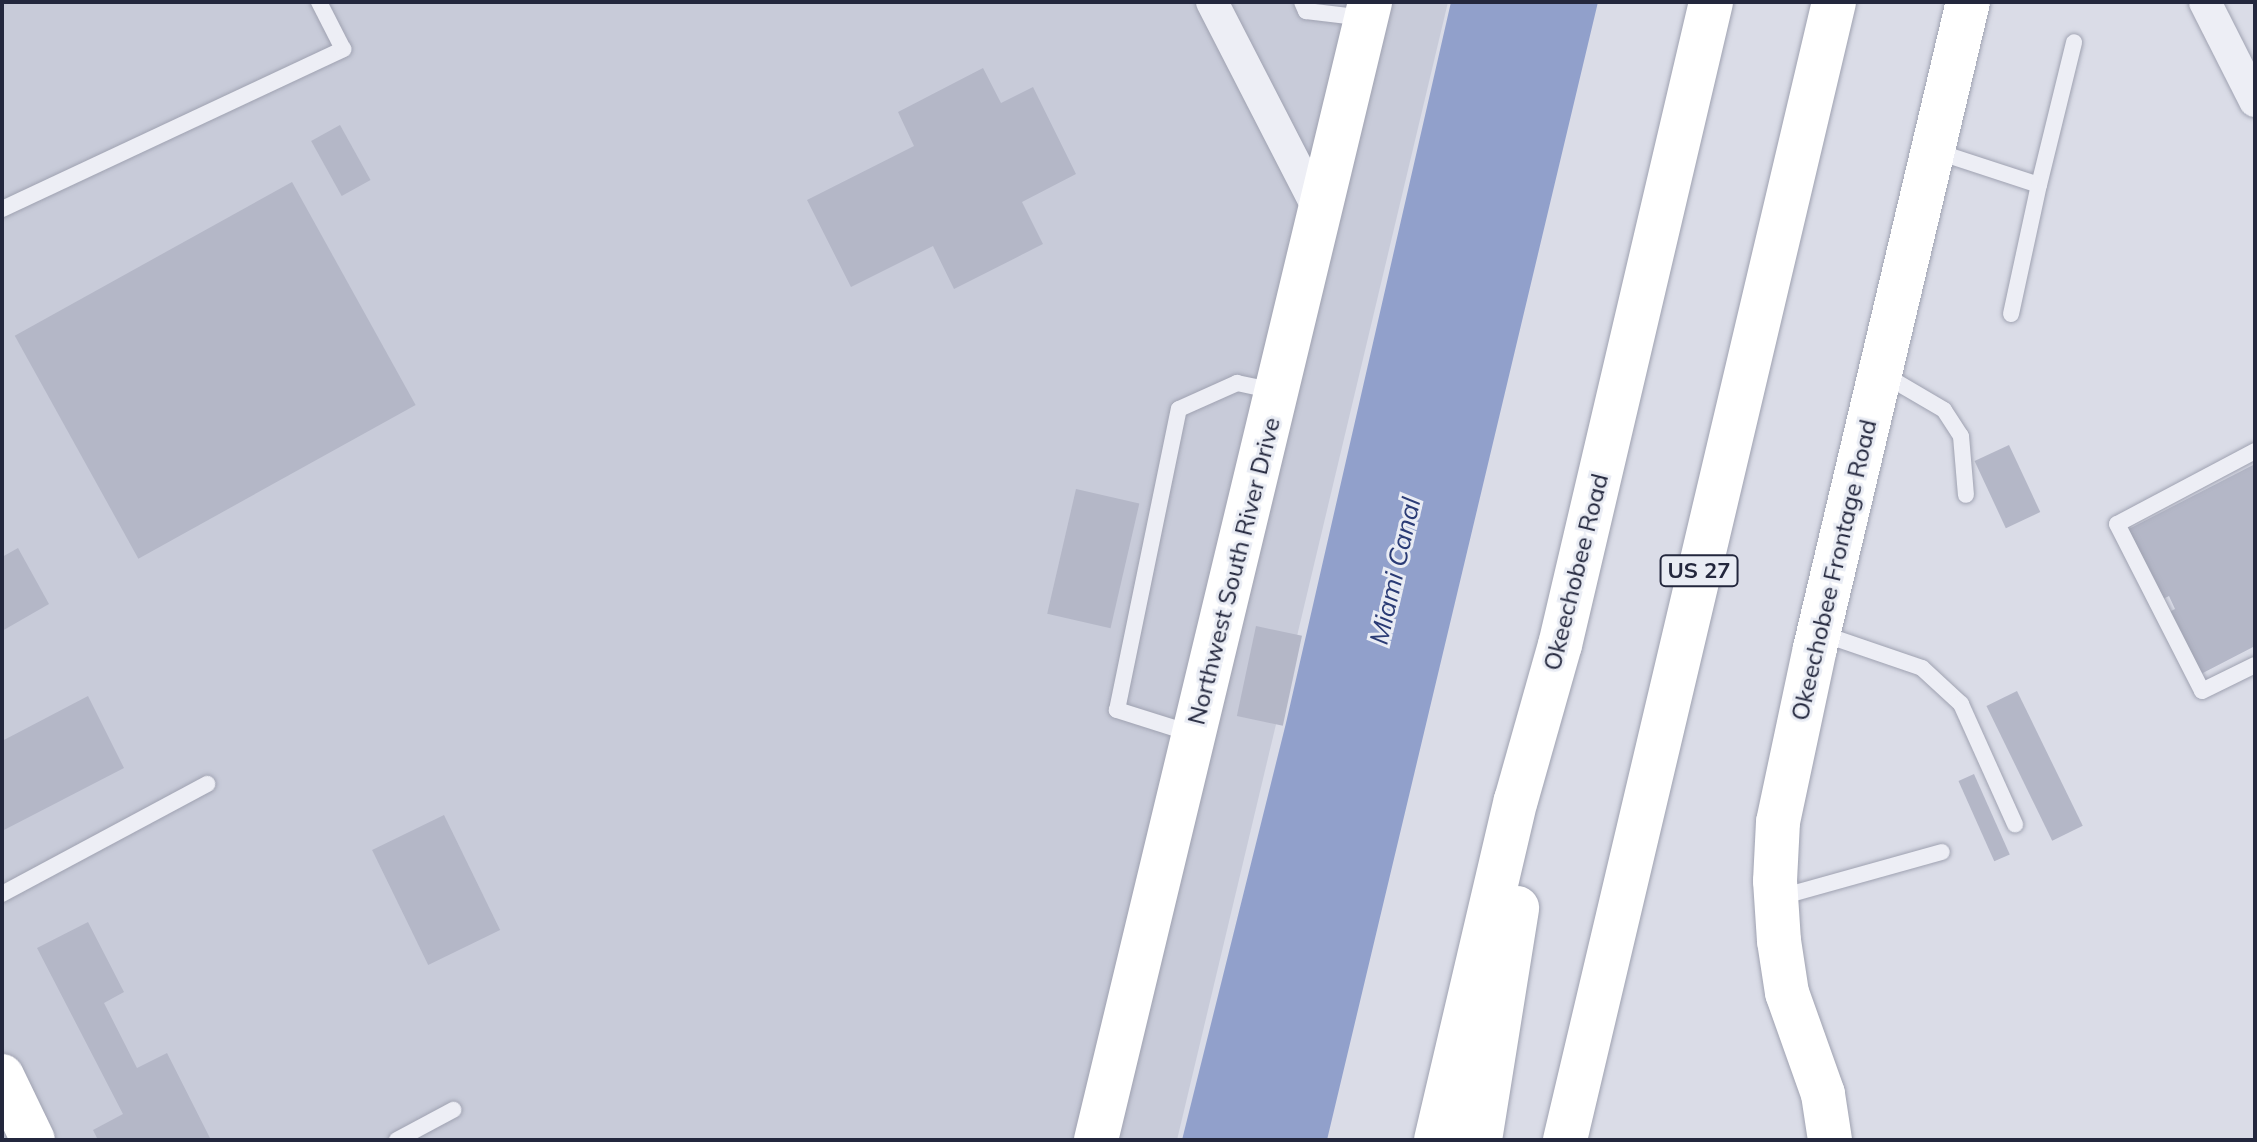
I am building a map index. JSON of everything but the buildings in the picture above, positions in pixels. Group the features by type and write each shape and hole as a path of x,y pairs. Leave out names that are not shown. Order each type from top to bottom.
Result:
{"main road":[{"name":"Okeechobee Road","path":"1436,1140 1516,800 1560,645 1711,2"},
{"name":"US 27","path":"1565,1140 1834,2"},
{"name":"Okeechobee Frontage Road","path":"1830,1140 1823,1094 1787,993 1776,899 1778,822 1818,633 1968,2"},
{"name":"Northwest South River Drive","path":"1096,1140 1368,10"},
{"path":"1480,1140 1560,645"},
{"path":"2,1076 33,1140"}],"street":[{"path":"1212,2 1321,214"},
{"path":"2205,2 2255,101"}],"lane":[{"path":"2,209 343,49 319,2"},
{"path":"1302,2 1306,11 1368,10"},
{"path":"2011,314 2074,42"},
{"path":"1933,150 2039,185"},
{"path":"1880,373 1944,410 1961,436 1966,495"},
{"path":"1195,734 1117,710 1179,409 1237,383 1278,392"},
{"path":"2255,451 2117,524 2202,691 2255,665"},
{"path":"1818,633 1922,668 1961,704 2015,824"},
{"path":"2,894 207,784"},
{"path":"1776,899 1942,852"},
{"path":"397,1140 453,1110"}],"shaded area":[{"path":"2,2 1448,2 1177,1140 2,1140"}],"water":[{"name":"Miami Canal","path":"1451,2 1598,2 1327,1140 1182,1140 1286,723"}]}
